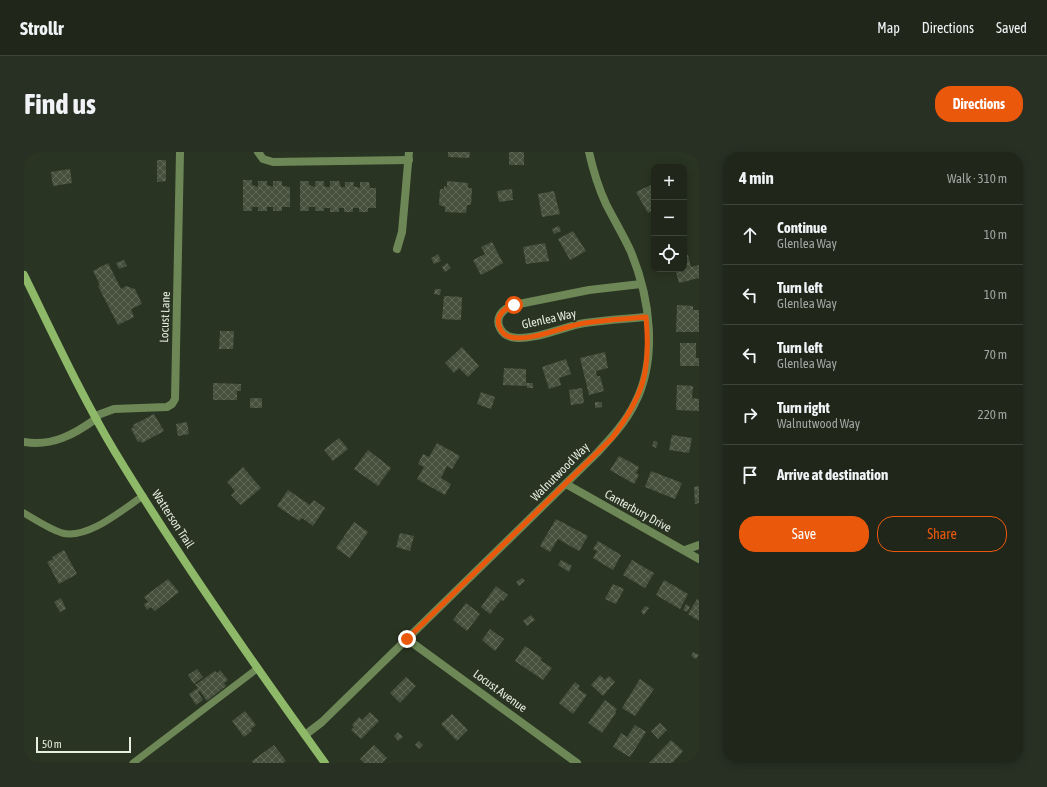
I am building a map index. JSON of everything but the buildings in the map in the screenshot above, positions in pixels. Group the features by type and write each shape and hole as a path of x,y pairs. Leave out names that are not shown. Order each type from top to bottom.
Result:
{"main road":[{"name":"Watterson Trail","path":"24,275 96,417 143,496 258,668 325,763"}],"street":[{"name":"Locust Lane","path":"24,442 56,440 75,434 96,417 114,409 167,407 172,404 175,399 180,152"},
{"path":"258,152 263,159 273,162 409,156 402,232 397,249"},
{"name":"Walnutwood Way","path":"305,735 322,722 612,438 635,403 646,372 648,354 646,317 641,284 631,252 598,183 589,152"},
{"name":"Glenlea Way","path":"641,284 582,291 514,305 504,309 499,318 499,327 510,337 518,337 534,335 584,323 646,317"},
{"name":"Canterbury Drive","path":"566,484 699,558"},
{"path":"684,550 699,545"},
{"name":"Locust Avenue","path":"407,639 577,763"}],"lane":[{"path":"24,513 63,533 80,533 96,528 143,496"},
{"path":"133,763 258,668"}],"route":[{"path":"407,639 612,438 635,403 642,388 646,372 649,341 646,317 584,323 534,335 510,337 499,327 499,318 504,309 514,305"}]}
